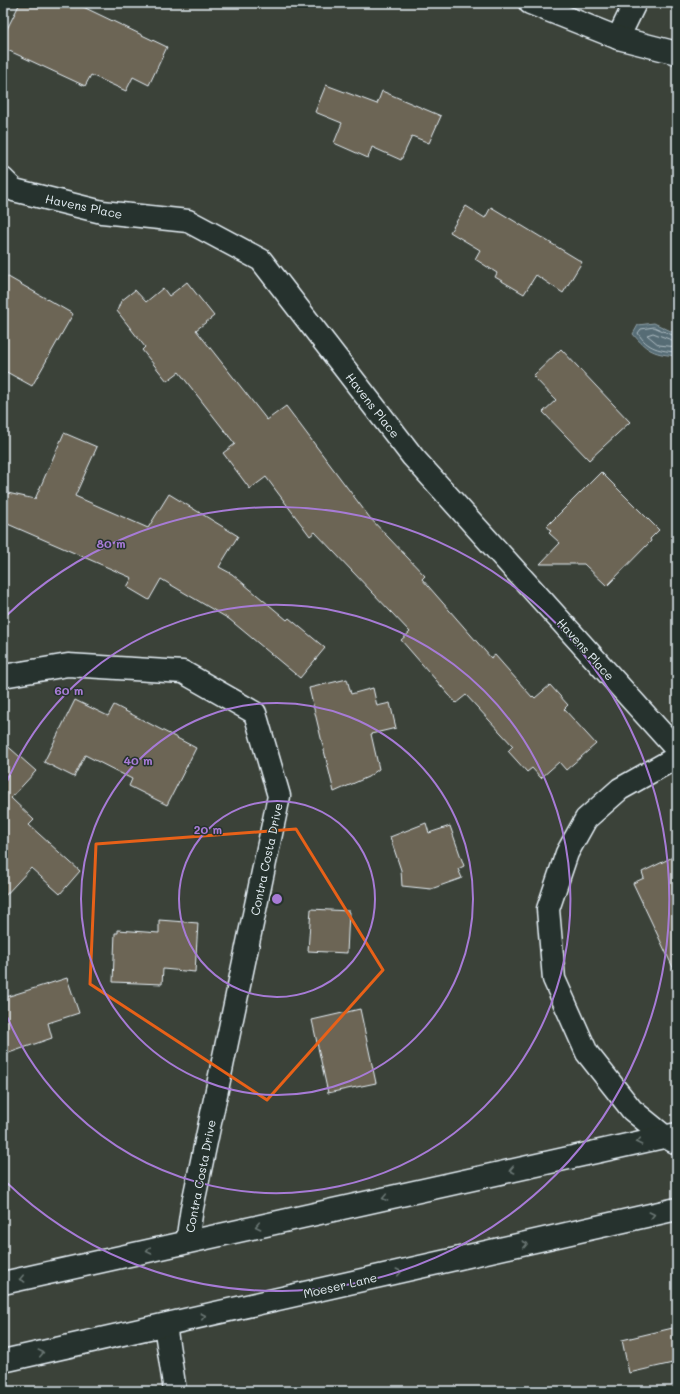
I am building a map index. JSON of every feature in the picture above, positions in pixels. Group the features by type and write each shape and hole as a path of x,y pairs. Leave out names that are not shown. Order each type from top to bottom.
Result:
{"street":[{"path":"530,3 618,38 677,53"},
{"path":"618,38 635,3"},
{"name":"Havens Place","path":"3,179 14,190 102,212 188,222 261,260 413,457 677,750"},
{"name":"Contra Costa Drive","path":"3,676 68,665 183,672 255,713 279,796 192,1208 187,1242"},
{"path":"673,1138 632,1110 587,1053 554,979 548,909 567,853 586,819 620,789 677,757"},
{"path":"3,1283 673,1138"},
{"name":"Moeser Lane","path":"3,1361 677,1210"},
{"path":"165,1325 175,1391"}],"highlighted area":[{"path":"296,829 383,970 267,1100 90,984 96,844"}],"water":[{"path":"654,323 677,334 677,356 652,351 643,345 633,334 638,325"}],"building":[{"path":"20,3 75,3 167,47 149,85 133,77 126,91 91,75 85,86 3,48 3,37"},
{"path":"326,85 377,104 382,91 441,116 429,143 412,136 401,160 372,147 368,158 334,143 342,123 315,112"},
{"path":"466,206 485,218 491,207 582,262 563,293 536,275 524,294 495,277 497,273 475,259 480,250 450,232"},
{"path":"3,274 73,314 32,386 3,370"},
{"path":"187,282 214,316 196,330 267,420 286,406 370,518 425,576 422,579 491,658 495,655 532,697 533,696 535,698 550,685 568,705 564,709 596,744 566,770 559,762 541,778 532,768 527,772 508,751 513,746 466,695 456,703 401,640 410,632 315,532 310,536 266,477 250,489 223,453 235,444 179,372 167,381 142,350 145,347 117,311 121,301 135,290 146,302 163,288 169,296"},
{"path":"561,349 630,422 589,460 543,412 556,400 533,376"},
{"path":"64,433 97,447 75,496 148,528 169,494 238,536 219,567 232,574 287,620 289,618 325,648 300,678 229,619 161,579 149,600 127,587 132,578 3,522 3,492 35,499"},
{"path":"601,472 659,530 650,539 651,541 607,586 584,564 540,564 560,543 549,533 551,531 547,526"},
{"path":"347,679 351,694 373,688 377,706 390,703 396,728 371,734 379,769 368,777 334,792 309,688"},
{"path":"75,700 108,716 114,705 196,748 167,805 129,786 132,779 85,755 74,777 44,762"},
{"path":"3,742 36,771 11,798 34,820 29,825 80,871 60,894 31,868 3,898"},
{"path":"426,823 429,833 450,826 464,866 458,869 462,878 431,889 402,886 401,870 390,837"},
{"path":"677,855 677,976 633,883 644,878 642,872"},
{"path":"311,909 349,911 347,953 308,951"},
{"path":"159,920 198,923 195,972 163,969 162,984 113,982 115,933 118,933 118,930 159,933"},
{"path":"67,978 79,1013 48,1023 52,1038 3,1055 3,998"},
{"path":"360,1009 376,1083 328,1093 312,1020"},
{"path":"677,1327 677,1362 629,1373 622,1340"}]}
